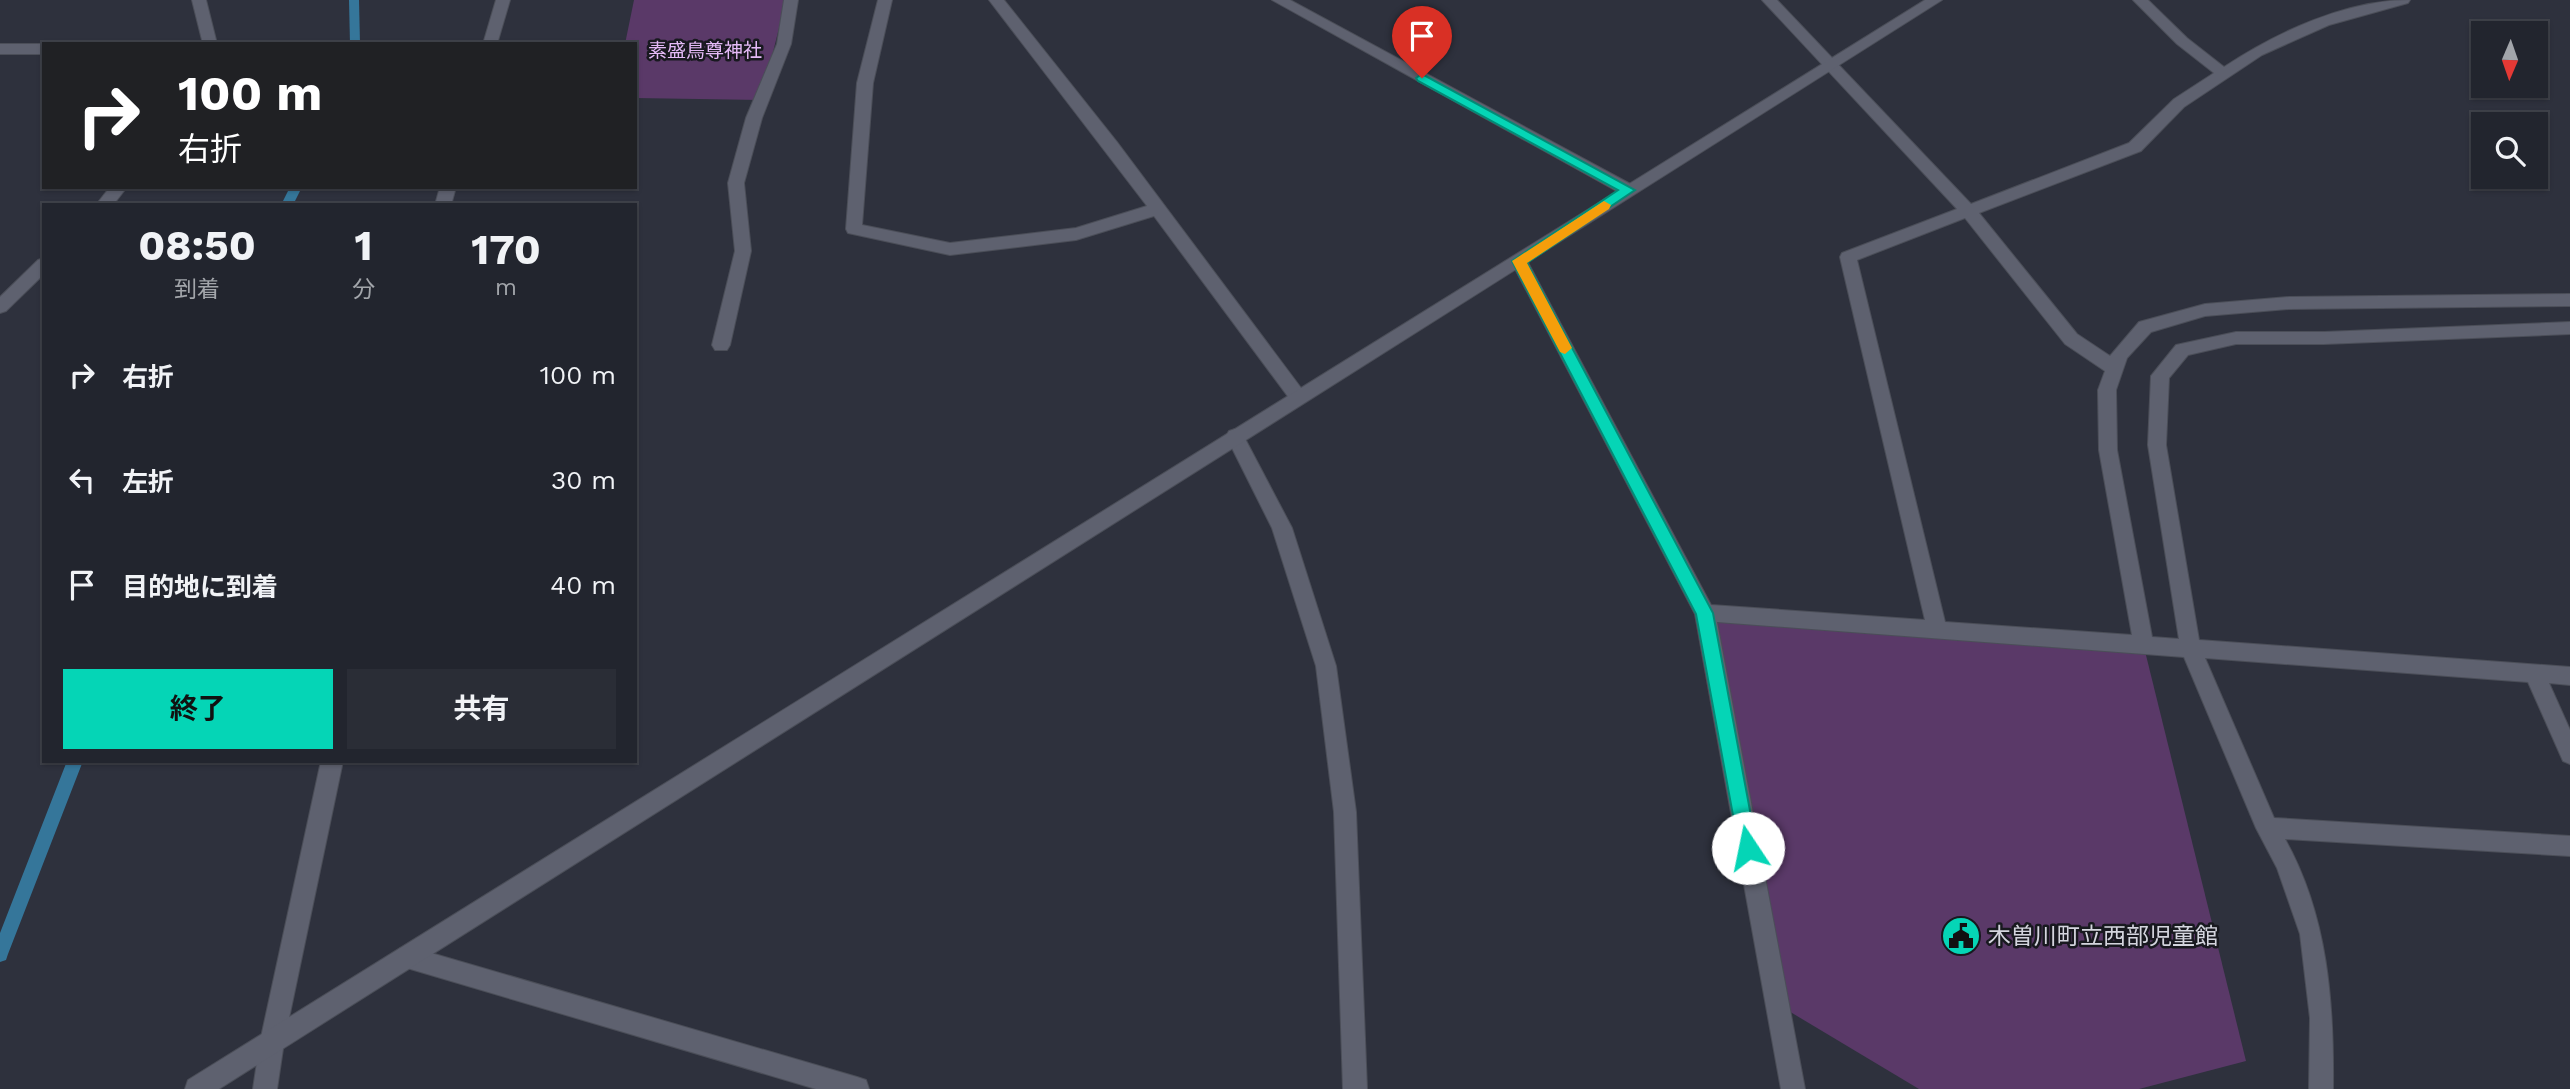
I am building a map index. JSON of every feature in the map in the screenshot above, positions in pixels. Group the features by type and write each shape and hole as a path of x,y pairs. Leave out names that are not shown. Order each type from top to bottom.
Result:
{"street":[{"path":"200,0 210,42"},
{"path":"491,42 503,0"},
{"path":"721,345 743,251 736,183 754,118 783,44 791,0"},
{"path":"885,0 865,83 854,229 950,249 1076,234 1158,209"},
{"path":"996,0 1158,209 1298,397"},
{"path":"1279,0 1628,190"},
{"path":"1769,0 1967,210 2071,340 2115,369"},
{"path":"197,1089 1935,0"},
{"path":"2140,0 2182,41 2224,74"},
{"path":"1937,629 1848,257 2135,147 2179,103 2257,52 2325,22 2403,0"},
{"path":"0,49 42,49"},
{"path":"105,203 117,189"},
{"path":"1519,261 1704,613 1793,1089"},
{"path":"0,307 42,266"},
{"path":"2143,643 2108,450 2107,390 2119,355 2145,327 2205,310 2290,303 2570,300"},
{"path":"2321,1089 2322,1018 2311,934 2287,864 2267,828 2190,646 2157,445 2160,376 2182,350 2236,338 2324,338 2570,328"},
{"path":"1236,436 1282,528 1326,666 1345,812 1354,1006 1354,1089"},
{"path":"1704,613 2190,646 2570,676"},
{"path":"2534,673 2570,754"},
{"path":"265,1089 272,1042 332,763"},
{"path":"2267,828 2570,846"},
{"path":"407,957 806,1082 857,1089"}],"green space":[{"name":"素盛鳥尊神社","path":"634,0 786,0 761,100 637,98 637,42 625,42"},
{"path":"1705,613 2143,643 2246,1061 2139,1089 1919,1089 1777,1004"}],"waterway":[{"path":"354,0 355,42"},
{"path":"288,203 295,189"},
{"path":"0,954 74,763"}],"slow traffic":[{"path":"1565,348 1519,261 1604,205"}],"place":[{"name":"木曽川町立西部児童館","path":"1961,936"}],"route":[{"path":"1422,78 1628,190 1519,261 1704,613 1748,848"}]}
